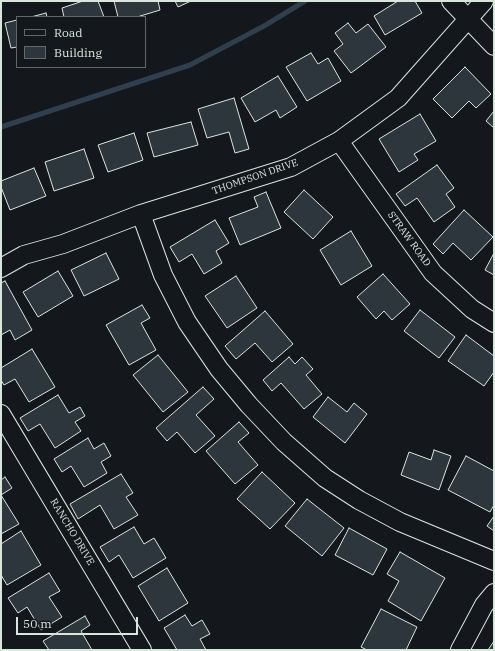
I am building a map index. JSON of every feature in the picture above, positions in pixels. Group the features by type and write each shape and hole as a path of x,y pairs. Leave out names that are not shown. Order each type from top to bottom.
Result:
{"street":[{"path":"451,1 494,46"},
{"name":"THOMPSON DRIVE","path":"1,268 24,256 63,244 141,214 290,167 338,141 398,98 484,1"},
{"name":"STRAW ROAD","path":"338,141 433,273 472,309 494,323"},
{"path":"141,214 163,275 187,322 219,369 249,405 284,442 325,478 360,500 400,522 494,562"},
{"name":"RANCHO DRIVE","path":"1,414 142,650"},
{"path":"460,650 484,605 494,593"}],"building":[{"path":"83,1 98,1 104,16 64,16 62,8"},
{"path":"114,1 158,1 160,10 140,16 118,16"},
{"path":"175,1 191,1 178,7"},
{"path":"398,1 415,1 422,13 385,35 374,16"},
{"path":"46,13 47,16 35,16"},
{"path":"16,20 16,47 11,48 5,23"},
{"path":"348,23 356,33 368,24 386,47 351,73 334,51 343,44 335,33"},
{"path":"311,53 318,64 328,58 341,81 307,101 286,67"},
{"path":"465,67 491,94 476,108 469,101 452,118 433,99"},
{"path":"278,76 297,107 280,118 276,110 255,122 241,98"},
{"path":"234,98 249,149 235,153 229,132 207,138 198,109"},
{"path":"494,111 494,128 486,121"},
{"path":"420,114 436,141 414,154 418,160 399,172 379,139"},
{"path":"191,122 198,145 154,157 147,133"},
{"path":"134,133 143,160 108,172 98,145"},
{"path":"84,149 94,178 54,191 45,162"},
{"path":"437,165 454,188 446,194 455,207 434,222 417,198 405,206 396,194"},
{"path":"34,168 46,196 10,210 1,187 1,181"},
{"path":"304,190 333,217 313,239 284,212"},
{"path":"266,192 281,228 240,245 229,218 258,207 254,197"},
{"path":"464,210 493,237 471,260 453,243 443,254 433,244"},
{"path":"215,220 229,243 216,251 222,263 204,274 192,254 179,262 170,247"},
{"path":"351,231 372,266 341,285 320,250"},
{"path":"106,253 119,279 84,296 71,270"},
{"path":"494,253 494,275 485,270"},
{"path":"58,271 73,296 38,317 23,292"},
{"path":"383,274 410,304 392,320 384,311 376,319 357,297"},
{"path":"236,276 257,308 227,328 205,296"},
{"path":"5,281 32,330 15,340 10,330 1,335 1,283"},
{"path":"142,305 150,318 141,323 156,350 129,365 106,325"},
{"path":"420,310 455,337 439,358 404,331"},
{"path":"265,311 293,344 272,362 255,343 236,359 225,346"},
{"path":"466,335 494,356 494,372 484,386 448,361"},
{"path":"32,349 55,387 29,402 15,379 4,385 1,380 1,368"},
{"path":"158,355 188,392 163,412 133,375"},
{"path":"289,357 295,364 302,357 313,369 306,375 322,394 304,409 281,383 272,391 263,380"},
{"path":"203,387 214,399 196,415 215,436 195,453 177,432 167,441 156,428"},
{"path":"58,395 69,413 80,407 85,416 75,422 81,431 55,448 40,424 28,431 20,418"},
{"path":"328,397 347,412 354,403 367,414 345,443 313,417"},
{"path":"239,422 249,433 238,442 258,465 235,484 206,451"},
{"path":"88,438 94,449 104,443 111,456 101,462 107,473 84,487 71,466 62,472 54,459"},
{"path":"434,450 451,456 439,490 401,475 409,452 431,460"},
{"path":"466,456 494,471 494,505 490,512 448,490"},
{"path":"262,472 295,503 270,529 237,499"},
{"path":"121,474 133,493 126,497 138,515 114,529 100,505 78,519 70,504"},
{"path":"5,477 12,488 1,495 1,480"},
{"path":"1,495 19,524 1,534"},
{"path":"307,499 344,528 322,556 285,526"},
{"path":"494,516 494,531 487,526"},
{"path":"134,527 144,544 154,538 166,558 133,578 119,555 109,562 100,547"},
{"path":"349,528 387,549 373,575 335,555"},
{"path":"21,531 41,565 7,585 1,575 1,544"},
{"path":"400,552 445,578 421,621 388,601 399,581 387,574"},
{"path":"167,568 188,603 159,621 138,586"},
{"path":"49,573 60,591 49,597 62,617 41,630 27,607 18,613 8,598"},
{"path":"381,609 417,627 406,650 367,650 361,647"},
{"path":"185,615 192,626 202,620 210,634 200,639 206,650 177,650 164,628"},
{"path":"85,616 90,625 81,631 92,650 49,650 43,641"},
{"path":"494,641 494,650 488,650"}],"waterway":[{"path":"1,127 190,65 264,26 305,1"}]}
